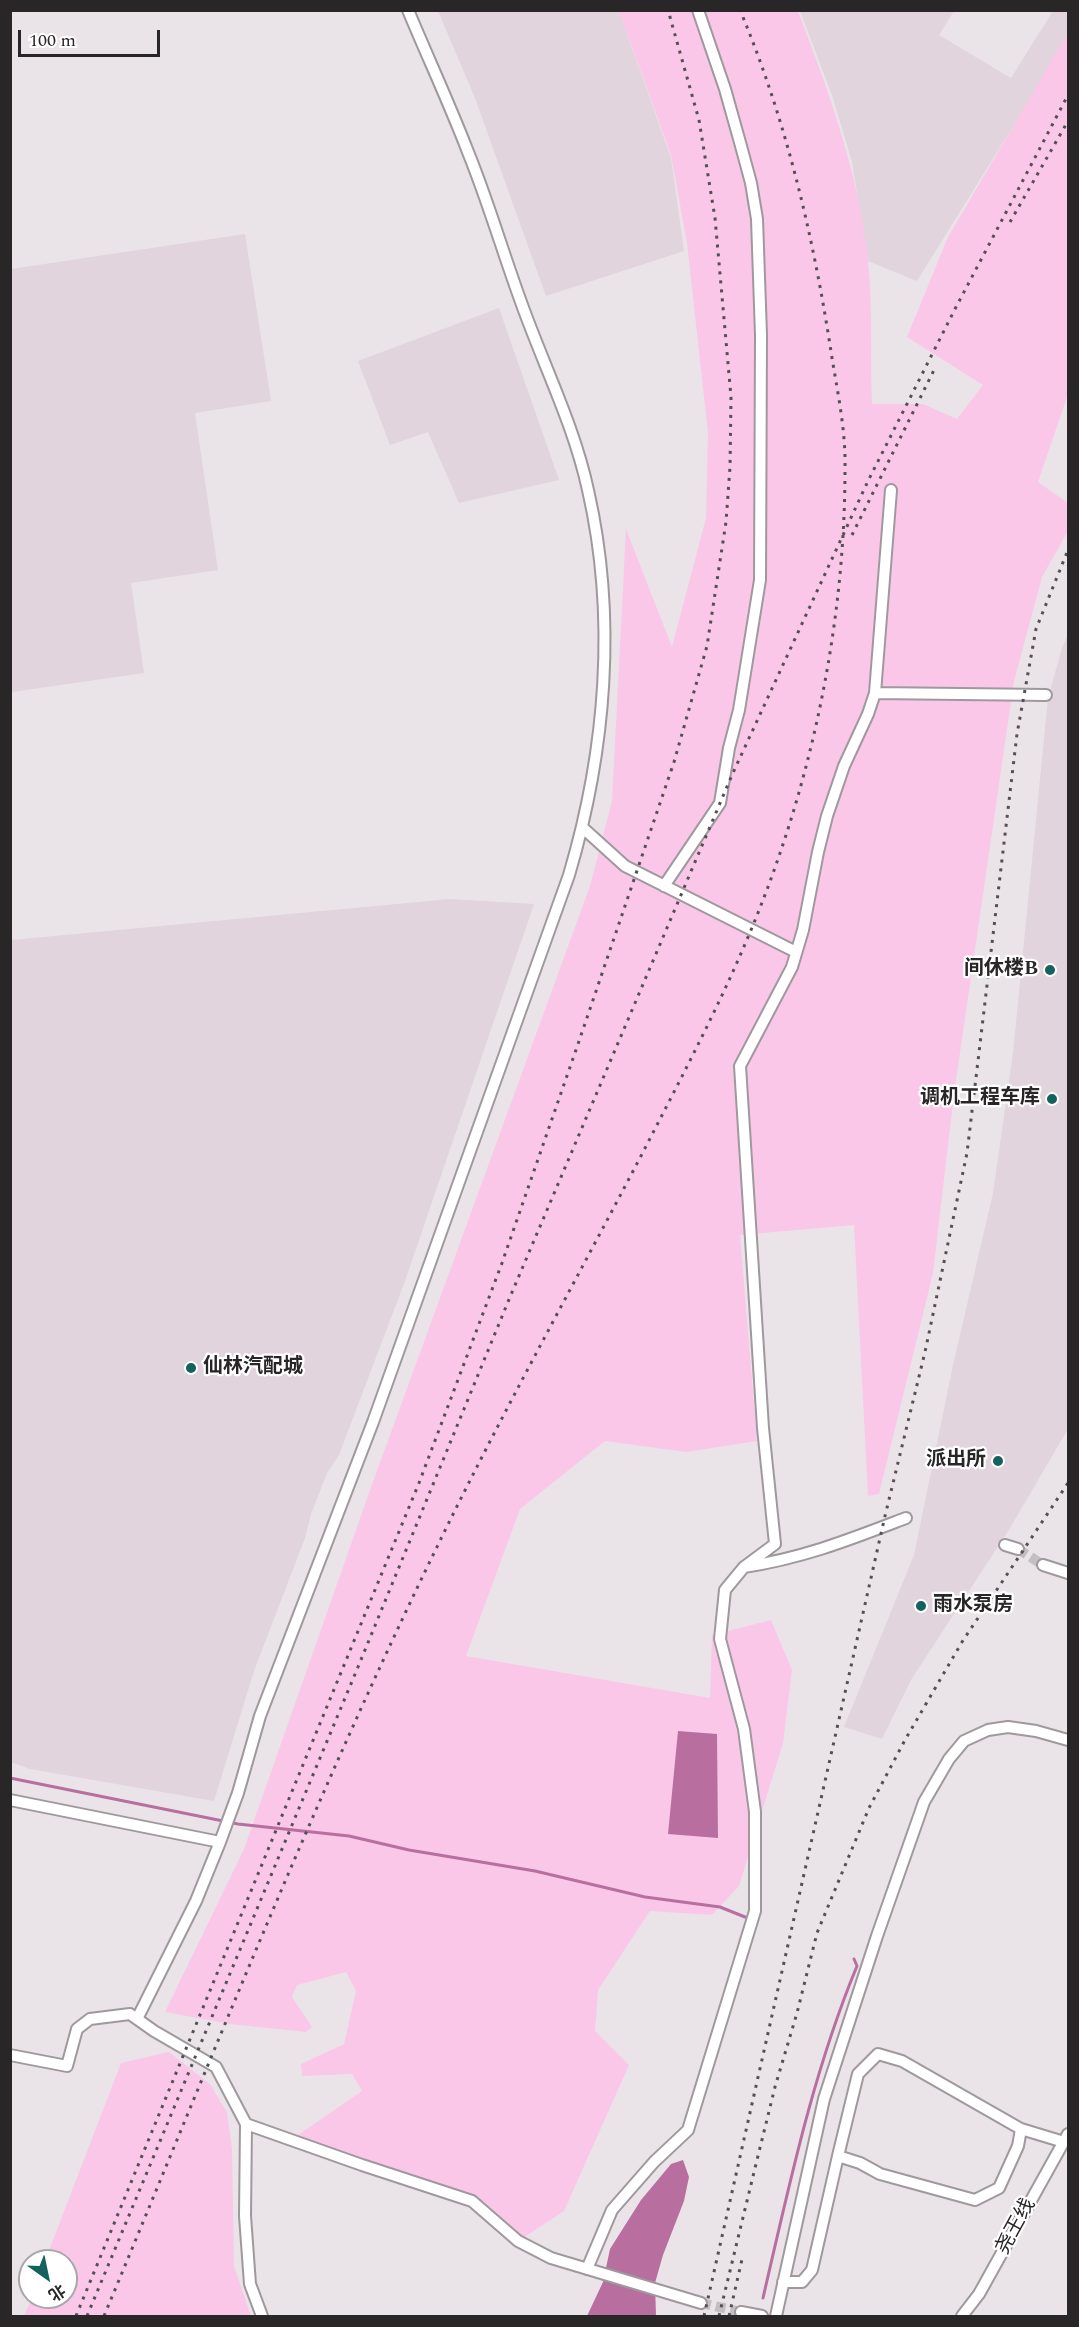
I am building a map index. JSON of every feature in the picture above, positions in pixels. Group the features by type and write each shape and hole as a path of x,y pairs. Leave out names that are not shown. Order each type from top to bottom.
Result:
{"street":[{"path":"137,2019 196,1901 220,1842 238,1793 260,1716 373,1422 569,875 583,828 602,707 606,610 600,554 588,488 552,379 521,302 469,153 408,10"},
{"path":"664,886 720,803 729,748 739,710 760,580 761,335 757,219 751,183 735,123 698,10"},
{"path":"587,2269 612,2210 654,2162 688,2130 755,1911 755,1812 744,1729 720,1639 724,1590 744,1567 775,1544 763,1428 740,1066 792,967 803,930 827,816 844,766 875,693 891,490"},
{"path":"875,693 1046,695"},
{"path":"583,828 625,866 796,952"},
{"path":"744,1567 782,1561 820,1551 906,1518"},
{"path":"1005,1545 1018,1549"},
{"path":"1043,1565 1068,1573"},
{"path":"776,2316 824,2099 924,1802 949,1759 964,1741 988,1730 1008,1727 1036,1731 1068,1740"},
{"path":"10,1800 220,1842"},
{"path":"10,2055 66,2066 77,2029 90,2019 130,2014 154,2031 216,2067 246,2124 245,2216 250,2284 262,2316"},
{"path":"783,2282 802,2282 812,2270 858,2074 878,2054 902,2061 1022,2129 1066,2138"},
{"path":"246,2124 472,2201 518,2241 551,2258 701,2303"},
{"path":"838,2156 860,2163 880,2174 975,2200 999,2188 1018,2146 1022,2129"},
{"name":"尧王线","path":"962,2316 979,2294 1066,2138"},
{"path":"741,2312 762,2316"}],"shaded area":[{"path":"438,11 619,11 671,158 684,251 546,296 475,98"},
{"path":"619,11 798,11 841,134 858,197 868,261 872,404 923,404 957,419 983,385 907,337 948,237 1068,33 1068,394 1038,482 1068,503 1068,531 1042,577 1014,681 954,1094 933,1273 879,1494 868,1496 854,1225 740,1235 757,1441 686,1452 605,1441 520,1509 466,1656 710,1698 712,1635 771,1620 792,1670 783,1743 739,1886 712,1915 650,1911 598,1990 595,2031 629,2065 564,2211 523,2238 475,2197 295,2137 362,2091 352,2074 302,2076 301,2064 344,2044 356,1991 346,1972 297,1985 292,1997 312,2027 306,2032 230,2024 165,2012 244,1849 370,1490 590,886 612,801 626,529 672,647 706,518 708,433 687,243 671,155"},
{"path":"800,11 954,11 939,35 1011,78 1053,11 1068,11 1068,38 917,281 868,261 852,162 833,98"},
{"path":"245,234 271,401 195,413 218,570 131,583 144,673 12,692 10,680 11,269"},
{"path":"499,308 559,480 459,503 428,432 390,445 358,361"},
{"path":"1068,634 1068,1429 1010,1528 911,1680 882,1739 844,1727 914,1555 953,1365 993,1193 1013,1053 1048,698"},
{"name":"仙林汽配城","path":"450,899 534,904 405,1281 339,1455 327,1473 311,1514 305,1538 254,1671 214,1801 30,1769 11,1762 11,940"},
{"path":"678,1731 717,1734 718,1838 668,1834"},
{"path":"169,2052 210,2084 227,2112 232,2149 234,2266 251,2316 24,2316 27,2309 78,2309 78,2249 50,2249 121,2063"},
{"path":"683,2160 689,2177 684,2201 655,2283 656,2316 587,2316 603,2282 610,2249 641,2200 671,2164"}],"waterway":[{"path":"10,1778 238,1824 349,1836 409,1850 535,1871 645,1897 720,1907 745,1917"},
{"path":"763,2298 803,2130 827,2047 857,1966 854,1959"}],"tunnel":[{"path":"1018,1549 1043,1565"},
{"path":"701,2303 741,2312"}],"railway":[{"path":"76,2316 419,1483 502,1263 577,1047 674,762 707,646 726,522 731,397 715,218 699,120 668,10"},
{"path":"104,2316 264,1931 390,1645 460,1501 671,1099 739,959 772,875 807,762 831,646 839,587 843,528 844,442 825,313 797,181 772,95 740,10"},
{"path":"87,2316 510,1297 732,775 868,481 955,309 1068,95"},
{"path":"1010,222 1068,121"},
{"path":"852,535 936,366"},
{"path":"704,2316 885,1516 925,1352 967,1153 1017,734 1036,629 1068,550"},
{"path":"719,2316 775,2087 817,1933 869,1808 905,1740 962,1642 1068,1483"},
{"path":"729,2316 743,2255"}],"place":[{"name":"间休楼B","path":"1050,970"},
{"name":"调机工程车库","path":"1052,1099"},
{"name":"仙林汽配城","path":"191,1368"},
{"name":"派出所","path":"998,1461"},
{"name":"雨水泵房","path":"921,1606"}]}
